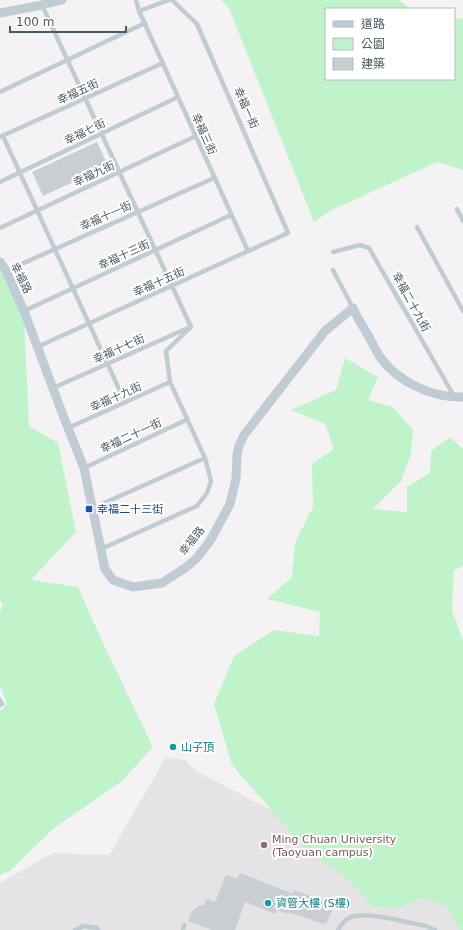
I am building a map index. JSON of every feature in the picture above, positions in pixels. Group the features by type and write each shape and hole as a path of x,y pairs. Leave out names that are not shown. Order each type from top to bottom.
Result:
{"street":[{"path":"0,13 62,0"},
{"name":"幸福路","path":"0,262 6,271 24,311 84,468 105,569 113,580 133,588 162,583 196,559 210,541 230,504 236,479 237,455 244,435 325,331 353,308"},
{"path":"353,308 380,357 391,369 417,387 430,392 459,397"}],"lane":[{"name":"幸福三街","path":"136,0 139,11 248,251"},
{"name":"幸福一街","path":"139,11 170,0 197,24 288,233"},
{"path":"42,5 191,327 166,351 170,382 186,420 205,458 211,481 207,493 197,506 101,549"},
{"path":"0,92 145,23"},
{"name":"幸福五街","path":"2,136 163,63"},
{"name":"幸福七街","path":"0,182 178,97"},
{"path":"2,136 125,402"},
{"name":"幸福九街","path":"0,228 196,136"},
{"name":"幸福十一街","path":"6,271 214,178"},
{"path":"457,209 463,221"},
{"name":"幸福十三街","path":"24,311 231,215"},
{"path":"417,228 463,311"},
{"name":"幸福十五街","path":"37,348 288,233"},
{"name":"幸福二十九街","path":"333,252 360,245 369,248 459,397"},
{"path":"333,270 353,308"},
{"name":"幸福十七街","path":"53,388 191,327"},
{"name":"幸福十九街","path":"68,428 170,382"},
{"name":"幸福二十一街","path":"84,468 186,420"},
{"path":"93,508 205,458"},
{"path":"0,700 2,704 0,705"},
{"path":"338,930 342,924 351,917 365,915 426,926 435,930"},
{"path":"75,930 84,926 96,928 98,930"}],"shaded area":[{"name":"Ming Chuan University (Taoyuan campus)","path":"166,757 185,760 196,771 269,809 332,832 429,850 463,930 0,930 0,883 53,853 109,855"}],"green space":[{"path":"221,0 399,0 410,8 325,8 325,80 455,80 455,18 463,19 463,170 437,162 330,211 314,222 229,8"},
{"path":"0,268 24,319 29,426 58,443 76,532 31,580 78,587 153,747 122,781 53,829 10,871 0,875 0,711 7,704 0,685 0,612 3,604 0,601"},
{"path":"345,358 378,377 368,400 393,407 413,430 411,454 401,481 373,509 407,512 407,487 430,473 431,451 450,437 463,449 463,566 454,570 452,611 463,640 463,930 460,930 446,905 421,898 400,908 372,907 351,882 303,846 232,765 214,704 234,656 274,630 319,636 320,612 267,599 292,577 295,543 313,507 312,464 334,449 325,424 291,410 336,390"}],"building":[{"path":"97,142 108,166 43,196 32,172"},
{"name":"資管大樓 (S樓)","path":"240,873 293,894 294,890 331,903 328,910 332,911 327,922 323,924 301,916 287,912 287,914 277,910 276,914 245,902 235,930 212,930 188,921 192,911 200,905 204,905 207,899 215,902 226,875 237,879"}],"place":[{"name":"幸福二十三街","path":"89,509"},
{"name":"山子頂","path":"173,747"},
{"name":"Ming Chuan University (Taoyuan campus)","path":"264,845"},
{"name":"資管大樓 (S樓)","path":"268,903"}]}
